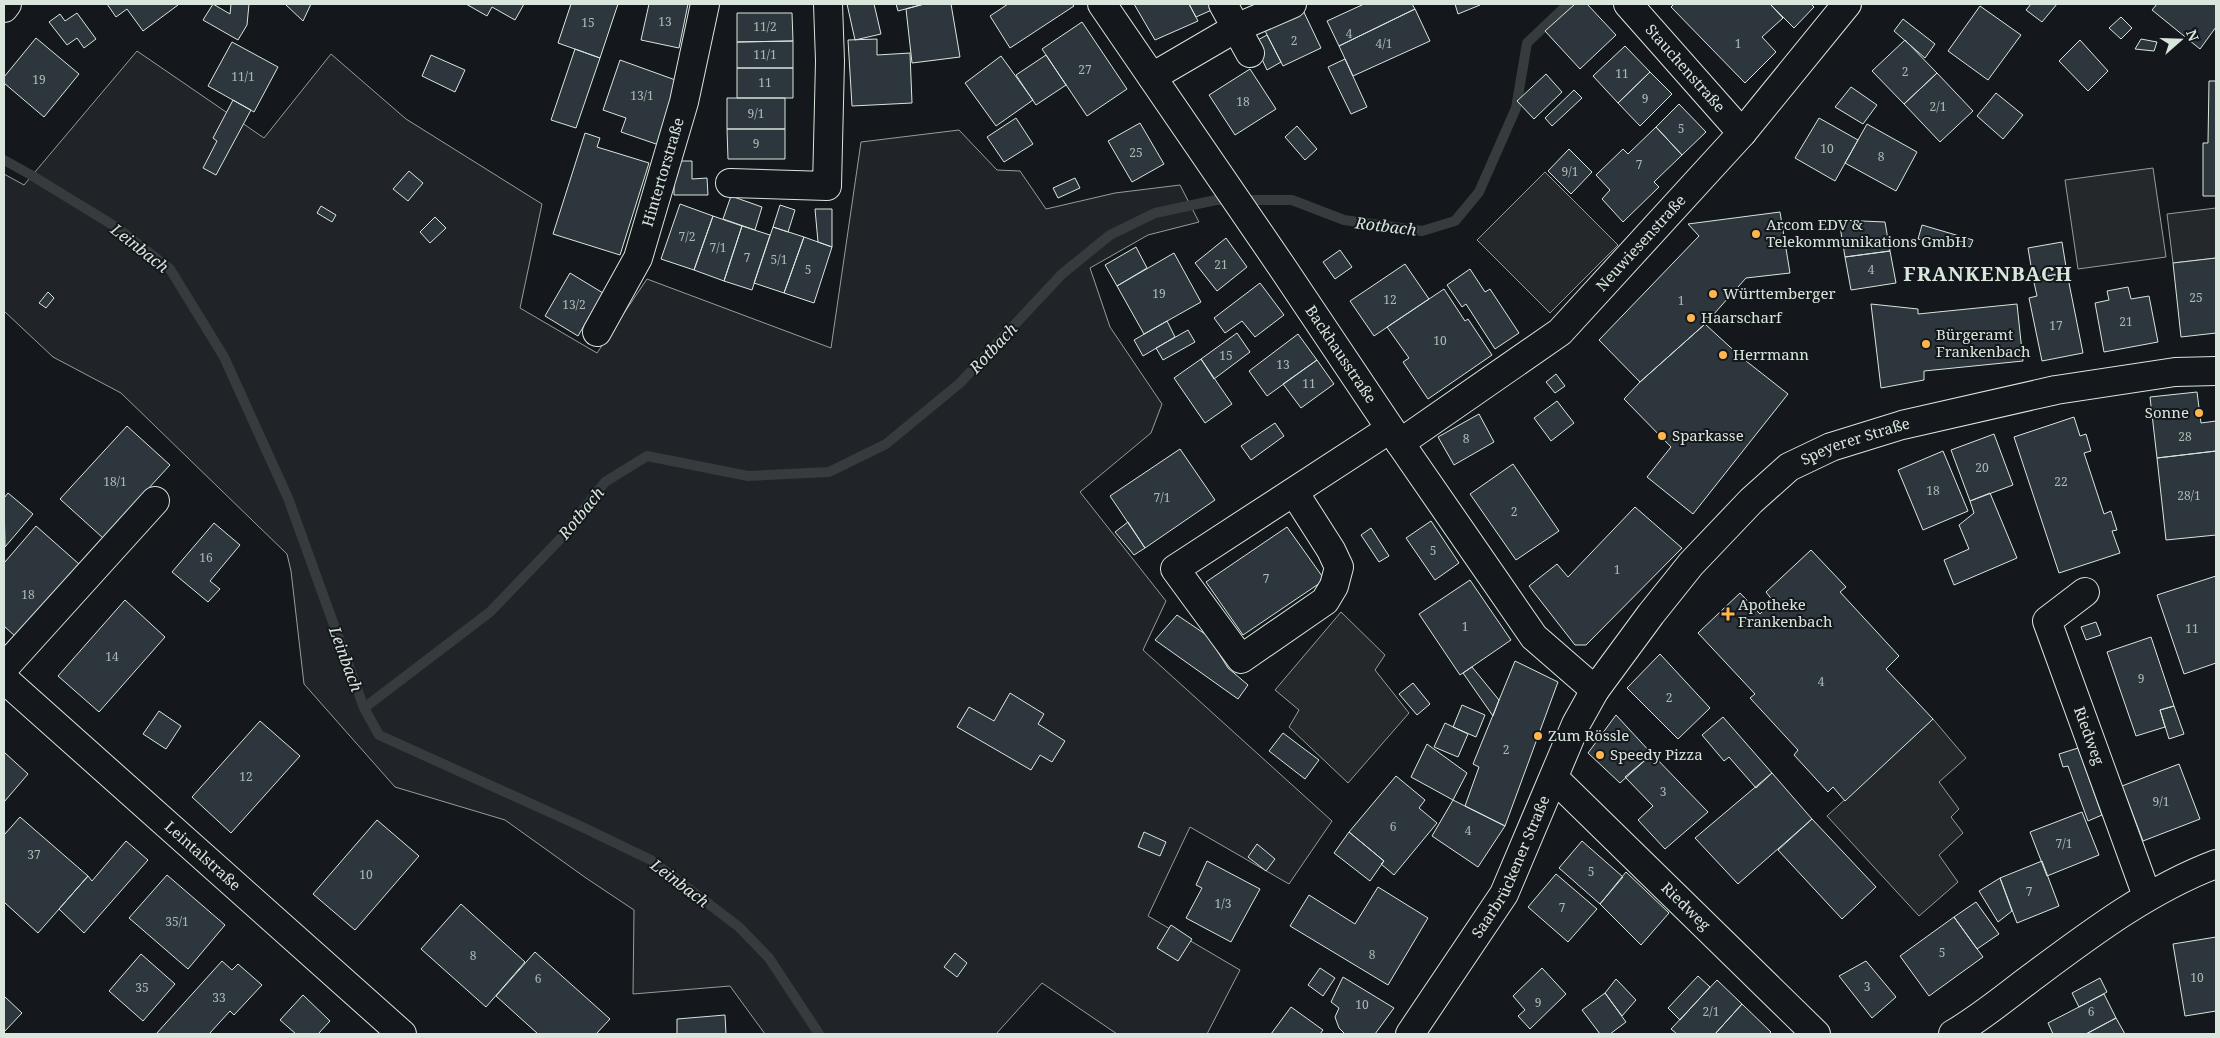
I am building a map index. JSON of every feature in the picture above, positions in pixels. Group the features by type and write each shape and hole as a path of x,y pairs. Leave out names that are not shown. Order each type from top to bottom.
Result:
{"street":[{"path":"4,8 7,4"},
{"name":"Hintertorstraße","path":"597,332 638,258 684,102 705,4"},
{"path":"730,183 827,186 830,61 828,4"},
{"name":"Backhausstraße","path":"1102,4 1395,436 1538,642 1595,690"},
{"path":"1223,4 1250,53"},
{"path":"1152,77 1236,28 1292,4"},
{"name":"Stauchenstraße","path":"1628,4 1742,133"},
{"name":"Neuwiesenstraße","path":"1294,492 1331,550 1339,567 1334,586 1325,600 1241,658 1175,569 1294,492 1395,436 1560,332 1742,133 1847,4"},
{"name":"Speyerer Straße","path":"1595,690 1651,614 1691,564 1751,501 1789,467 1831,447 1902,425 2056,390 2175,372 2216,371"},
{"path":"4,668 155,501"},
{"name":"Riedweg","path":"2085,592 2047,621 2147,896"},
{"name":"Leintalstraße","path":"4,679 402,1034"},
{"name":"Saarbrückener Straße","path":"1410,1034 1504,894 1576,724 1595,690"},
{"name":"Riedweg","path":"1554,778 1816,1034"},
{"path":"1953,1034 1974,1022 2026,982 2147,896 2216,864"}],"shaded area":[{"path":"137,51 264,138 331,54 406,119 542,204 520,308 597,353 647,279 831,348 861,142 959,130 997,170 1020,171 1046,209 1115,193 1180,185 1199,222 1148,235 1090,268 1110,327 1162,404 1151,433 1080,492 1166,601 1143,650 1332,821 1289,884 1190,827 1148,916 1240,970 1207,1034 1117,1034 1042,983 996,1034 765,1034 730,986 633,994 634,910 505,820 395,787 304,684 291,571 287,554 121,393 53,357 4,311 4,174 24,185"},
{"path":"2153,168 2166,257 2078,269 2065,180"},
{"path":"1545,172 1618,245 1550,313 1477,240"},
{"path":"2216,208 2216,258 2173,263 2167,214"},
{"path":"1341,612 1385,655 1375,670 1409,713 1348,783 1289,727 1299,710 1275,690"},
{"path":"1933,719 1966,758 1939,782 1959,809 1951,817 1963,833 1939,855 1958,882 1919,916 1827,816"}],"building":[{"path":"107,4 178,5 143,31 127,9 116,17"},
{"path":"213,4 230,14 231,4 249,4 247,25 238,40 203,20"},
{"path":"285,4 311,4 303,21"},
{"path":"466,4 524,4 515,20 492,7 487,16"},
{"path":"571,4 618,4 600,58 558,43"},
{"path":"649,4 688,4 679,48 641,40"},
{"path":"847,4 874,4 881,34 855,40"},
{"path":"896,4 924,4 898,11"},
{"path":"924,4 951,4 960,57 912,63 906,9"},
{"path":"1008,4 1072,4 1074,6 1010,48 990,16"},
{"path":"1134,4 1189,4 1198,21 1155,40"},
{"path":"1189,4 1211,4 1214,9 1196,17"},
{"path":"1364,4 1412,4 1415,9 1339,46 1327,21"},
{"path":"1455,4 1479,4 1480,5 1458,14"},
{"path":"1575,4 1587,4 1616,35 1580,69 1545,31"},
{"path":"1674,4 1770,4 1783,18 1762,37 1776,52 1745,83 1671,7"},
{"path":"1770,4 1811,4 1814,7 1794,28"},
{"path":"2031,4 2057,4 2042,22 2026,10"},
{"path":"2157,4 2216,4 2216,27 2200,49 2152,10"},
{"path":"1301,6 1321,48 1283,66 1262,25"},
{"path":"1980,6 2021,35 1988,80 1948,51"},
{"path":"1415,9 1430,41 1353,76 1339,46"},
{"path":"77,13 96,39 84,48 77,38 67,45 49,22 60,14 65,21"},
{"path":"737,13 792,13 793,41 737,42"},
{"path":"2121,17 2132,28 2121,39 2109,28"},
{"path":"1903,19 1935,44 1925,58 1894,31"},
{"path":"1082,22 1127,89 1087,116 1042,49"},
{"path":"1267,35 1281,62 1267,70 1254,42"},
{"path":"36,38 79,74 44,117 4,83 4,77"},
{"path":"877,39 877,55 910,53 912,103 852,106 848,40"},
{"path":"2141,39 2157,42 2154,51 2135,49"},
{"path":"1905,40 1937,73 1904,104 1872,71"},
{"path":"2080,40 2108,71 2088,91 2059,61"},
{"path":"793,41 793,68 737,68 737,42"},
{"path":"232,42 278,67 254,112 208,86"},
{"path":"1625,46 1650,72 1618,103 1593,76"},
{"path":"575,49 600,58 576,128 551,120"},
{"path":"431,55 465,70 455,92 422,76"},
{"path":"1046,55 1066,85 1036,105 1016,75"},
{"path":"1001,56 1033,100 996,126 965,83"},
{"path":"1345,59 1367,107 1351,114 1328,67"},
{"path":"620,60 681,82 659,145 621,132 626,118 603,110"},
{"path":"737,68 793,68 793,98 737,98"},
{"path":"1250,69 1276,109 1235,135 1209,95"},
{"path":"1650,72 1672,94 1640,126 1618,103"},
{"path":"1937,73 1973,111 1940,142 1904,104"},
{"path":"1546,74 1562,92 1534,119 1517,101"},
{"path":"2209,81 2216,81 2216,196 2203,196 2203,143 2208,143"},
{"path":"1851,87 1877,105 1863,124 1835,107"},
{"path":"1574,90 1582,98 1552,126 1545,118"},
{"path":"1996,93 2023,115 2003,139 1977,116"},
{"path":"727,98 785,98 785,129 727,129"},
{"path":"233,100 251,110 216,175 203,168 217,141 213,138"},
{"path":"1679,104 1706,132 1682,155 1656,127"},
{"path":"1016,118 1033,144 1004,162 987,137"},
{"path":"1819,118 1858,140 1835,181 1795,158"},
{"path":"1140,123 1164,164 1132,182 1108,141"},
{"path":"1867,124 1917,152 1896,191 1845,163"},
{"path":"1297,126 1317,149 1305,160 1285,137"},
{"path":"1656,127 1682,155 1654,182 1659,187 1623,222 1602,199 1610,190 1596,175 1623,149 1628,154"},
{"path":"727,129 785,129 785,159 728,159"},
{"path":"585,133 600,138 597,147 649,163 620,255 553,234"},
{"path":"1569,149 1592,172 1571,194 1548,171"},
{"path":"680,161 692,161 692,179 707,178 708,195 674,195 674,180"},
{"path":"409,171 423,183 408,201 393,189"},
{"path":"1075,178 1080,188 1058,198 1053,188"},
{"path":"731,196 762,207 755,230 723,219"},
{"path":"680,204 713,216 694,270 661,259"},
{"path":"780,205 795,210 788,232 773,227"},
{"path":"321,206 336,215 332,222 317,213"},
{"path":"815,209 832,209 832,247 818,242"},
{"path":"1780,212 1790,273 1746,278 1705,324 1640,382 1599,340 1699,236 1688,224"},
{"path":"713,216 742,226 724,281 694,270"},
{"path":"435,217 446,228 430,243 420,232"},
{"path":"1839,220 1885,222 1890,251 1845,257"},
{"path":"1922,225 1973,240 1970,247 1945,240 1944,246 1918,239"},
{"path":"742,226 770,235 752,290 724,281"},
{"path":"773,227 804,237 784,293 754,283"},
{"path":"804,237 832,247 814,303 784,293"},
{"path":"1226,238 1247,267 1217,291 1195,263"},
{"path":"2062,242 2067,273 2033,278 2028,248"},
{"path":"1136,247 1147,268 1117,286 1105,265"},
{"path":"1340,250 1352,267 1335,279 1323,262"},
{"path":"1890,251 1896,283 1851,290 1845,257"},
{"path":"1174,253 1201,302 1144,334 1117,286"},
{"path":"2216,258 2216,333 2181,337 2173,263"},
{"path":"1405,264 1429,299 1374,336 1350,301"},
{"path":"1470,269 1485,292 1490,289 1519,333 1495,349 1466,304 1462,307 1447,285"},
{"path":"570,273 603,293 578,336 545,316"},
{"path":"2067,273 2083,353 2042,361 2029,298 2037,296 2033,278"},
{"path":"1260,283 1284,315 1255,337 1242,321 1225,333 1214,318"},
{"path":"2128,287 2131,299 2149,296 2158,342 2104,352 2095,303 2109,300 2107,291"},
{"path":"1444,289 1465,321 1468,319 1492,355 1428,399 1403,362 1409,358 1387,327"},
{"path":"48,292 54,298 46,308 39,303"},
{"path":"1871,304 1918,309 1918,314 2017,304 2023,361 1924,371 1924,380 1881,388"},
{"path":"1167,321 1175,337 1143,356 1134,340"},
{"path":"1705,324 1741,357 1788,394 1693,514 1647,477 1671,447 1624,399 1640,382"},
{"path":"1188,330 1195,342 1163,360 1156,348"},
{"path":"1237,333 1250,352 1214,379 1201,359"},
{"path":"1298,334 1317,360 1267,396 1249,371"},
{"path":"1201,359 1232,404 1205,423 1174,378"},
{"path":"1317,360 1334,384 1301,408 1283,384"},
{"path":"1556,374 1565,386 1555,393 1546,382"},
{"path":"2197,392 2201,423 2216,421 2216,451 2157,458 2150,397"},
{"path":"1557,401 1574,423 1551,441 1534,418"},
{"path":"1479,414 1494,442 1454,465 1438,437"},
{"path":"2074,417 2080,436 2086,434 2091,451 2084,453 2104,514 2111,511 2117,530 2112,531 2120,553 2059,573 2014,437"},
{"path":"1275,423 1284,436 1251,460 1241,446"},
{"path":"127,426 170,465 103,538 60,499"},
{"path":"1994,434 2013,485 1970,501 1951,450"},
{"path":"1180,449 1215,500 1145,548 1110,496"},
{"path":"1943,451 1968,511 1923,530 1898,470"},
{"path":"2216,451 2216,535 2166,540 2157,458"},
{"path":"1513,464 1559,531 1516,560 1470,494"},
{"path":"8,493 33,514 5,547 4,498"},
{"path":"1990,493 2017,558 1954,585 1944,560 1969,549 1959,525 1974,513 1970,501"},
{"path":"1635,507 1682,548 1586,645 1575,645 1529,586 1557,564 1568,577"},
{"path":"1431,521 1459,563 1435,580 1406,538"},
{"path":"1128,522 1145,548 1134,555 1115,532"},
{"path":"214,523 240,545 210,581 220,589 208,602 172,572"},
{"path":"36,526 79,564 16,637 4,626 4,563"},
{"path":"1287,527 1322,576 1320,583 1243,635 1206,582"},
{"path":"1371,528 1389,556 1379,562 1361,535"},
{"path":"1811,550 1846,587 1840,592 1899,656 1886,669 1933,719 1845,801 1833,787 1828,792 1794,755 1798,750 1750,698 1755,694 1698,633 1740,593 1760,614 1773,601 1766,592"},
{"path":"2216,576 2216,663 2184,674 2157,595"},
{"path":"1470,580 1511,640 1460,675 1419,614"},
{"path":"125,600 165,637 99,712 58,676"},
{"path":"1177,615 1208,636 1228,668 1248,685 1238,699 1155,640"},
{"path":"2096,622 2101,635 2086,640 2081,627"},
{"path":"2151,637 2174,706 2160,710 2165,727 2136,736 2107,652"},
{"path":"1660,654 1710,708 1678,739 1627,688"},
{"path":"1515,661 1558,682 1505,826 1465,806 1479,767 1473,764"},
{"path":"1472,667 1499,700 1493,716 1463,673"},
{"path":"1413,683 1430,704 1417,715 1399,694"},
{"path":"1010,693 1044,714 1038,724 1065,741 1052,762 1040,755 1031,770 957,727 969,707 994,721"},
{"path":"1462,705 1485,715 1476,737 1453,727"},
{"path":"2174,706 2184,734 2169,739 2160,710"},
{"path":"159,711 181,726 166,749 143,734"},
{"path":"1616,715 1652,754 1620,783 1588,753"},
{"path":"1723,717 1772,773 1756,788 1729,757 1724,761 1702,735"},
{"path":"260,721 300,756 231,833 192,797"},
{"path":"1445,723 1468,734 1458,757 1434,747"},
{"path":"1283,733 1319,760 1305,779 1269,751"},
{"path":"1427,744 1467,773 1453,800 1411,777"},
{"path":"2078,748 2102,815 2088,821 2068,766 2063,767 2059,754"},
{"path":"4,752 28,774 4,802"},
{"path":"1652,754 1708,812 1665,849 1638,820 1653,806 1625,777"},
{"path":"2179,764 2200,819 2143,841 2122,786"},
{"path":"1772,773 1812,819 1738,884 1695,838"},
{"path":"1396,776 1425,800 1419,808 1437,823 1394,875 1381,864 1384,861 1349,832"},
{"path":"1453,800 1505,826 1478,867 1432,836"},
{"path":"2082,812 2099,855 2047,876 2030,832"},
{"path":"20,817 88,876 38,933 4,902 4,835"},
{"path":"1812,819 1876,887 1842,919 1778,850"},
{"path":"377,820 419,856 355,930 313,894"},
{"path":"1144,832 1166,842 1160,856 1138,847"},
{"path":"1349,832 1384,861 1370,881 1334,853"},
{"path":"126,841 148,860 84,933 59,909 88,876 92,881"},
{"path":"1582,841 1623,877 1600,904 1559,868"},
{"path":"1257,844 1275,859 1266,871 1248,857"},
{"path":"1207,861 1260,889 1231,942 1186,918 1202,888 1196,885"},
{"path":"2042,861 2059,906 2017,923 2000,878"},
{"path":"1626,872 1669,913 1641,945 1600,904"},
{"path":"1556,874 1597,909 1568,942 1528,907"},
{"path":"167,875 225,925 188,969 129,918"},
{"path":"2000,878 2012,911 1998,922 1979,891"},
{"path":"1378,887 1428,918 1388,985 1290,926 1309,895 1355,924"},
{"path":"1976,902 1999,934 1977,949 1954,917"},
{"path":"461,904 525,962 486,1007 421,949"},
{"path":"1954,917 1983,957 1929,996 1900,956"},
{"path":"1171,925 1192,939 1178,961 1157,948"},
{"path":"2216,937 2216,1011 2185,1016 2173,944"},
{"path":"535,952 610,1019 596,1034 538,1034 496,996"},
{"path":"955,953 967,963 957,977 944,967"},
{"path":"141,954 175,984 143,1021 109,991"},
{"path":"222,961 232,970 238,964 262,985 234,1015 230,1011 209,1034 156,1034"},
{"path":"1866,961 1896,997 1872,1018 1839,976"},
{"path":"1320,968 1335,978 1323,996 1308,985"},
{"path":"1542,968 1566,994 1530,1029 1518,1016 1525,1010 1513,996"},
{"path":"1698,976 1710,987 1680,1020 1668,1008"},
{"path":"1343,977 1394,1008 1375,1034 1345,1034 1339,1028 1335,1017 1339,1008 1331,1002"},
{"path":"2100,978 2107,992 2079,1007 2072,993"},
{"path":"1616,979 1636,1000 1622,1016 1605,993"},
{"path":"1717,980 1742,1004 1715,1034 1677,1034 1671,1029"},
{"path":"1605,993 1626,1022 1610,1034 1600,1034 1582,1010"},
{"path":"2104,994 2116,1018 2086,1034 2053,1034 2048,1023"},
{"path":"303,995 330,1021 318,1034 296,1034 280,1020"},
{"path":"4,996 22,1013 4,1032"},
{"path":"1742,1004 1771,1032 1769,1034 1715,1034"},
{"path":"1291,1007 1323,1030 1320,1034 1271,1034"},
{"path":"725,1015 726,1034 677,1034 677,1019"},
{"path":"2116,1018 2125,1034 2086,1034"}],"waterway":[{"name":"Rotbach","path":"364,708 490,612 563,536 605,482 647,456 748,476 829,472 886,444 960,383 1062,274 1110,235 1155,213 1216,200 1292,200 1344,220 1422,231 1455,221 1479,192 1516,108 1527,43 1568,4"},
{"name":"Leinbach","path":"4,160 116,227 170,269 224,357 288,498 364,708 379,735 651,860 739,927 769,958 819,1034"}],"place":[{"name":"Arcom EDV & Telekommunikations GmbH","path":"1756,234"},
{"name":"Württemberger","path":"1713,294"},
{"name":"Haarscharf","path":"1691,318"},
{"name":"Bürgeramt Frankenbach","path":"1926,344"},
{"name":"Herrmann","path":"1723,355"},
{"name":"Sonne","path":"2199,413"},
{"name":"Sparkasse","path":"1662,436"},
{"name":"Apotheke Frankenbach","path":"1728,614"},
{"name":"Zum Rössle","path":"1538,736"},
{"name":"Speedy Pizza","path":"1600,755"}],"district":[{"name":"FRANKENBACH","path":"1988,274"}]}
